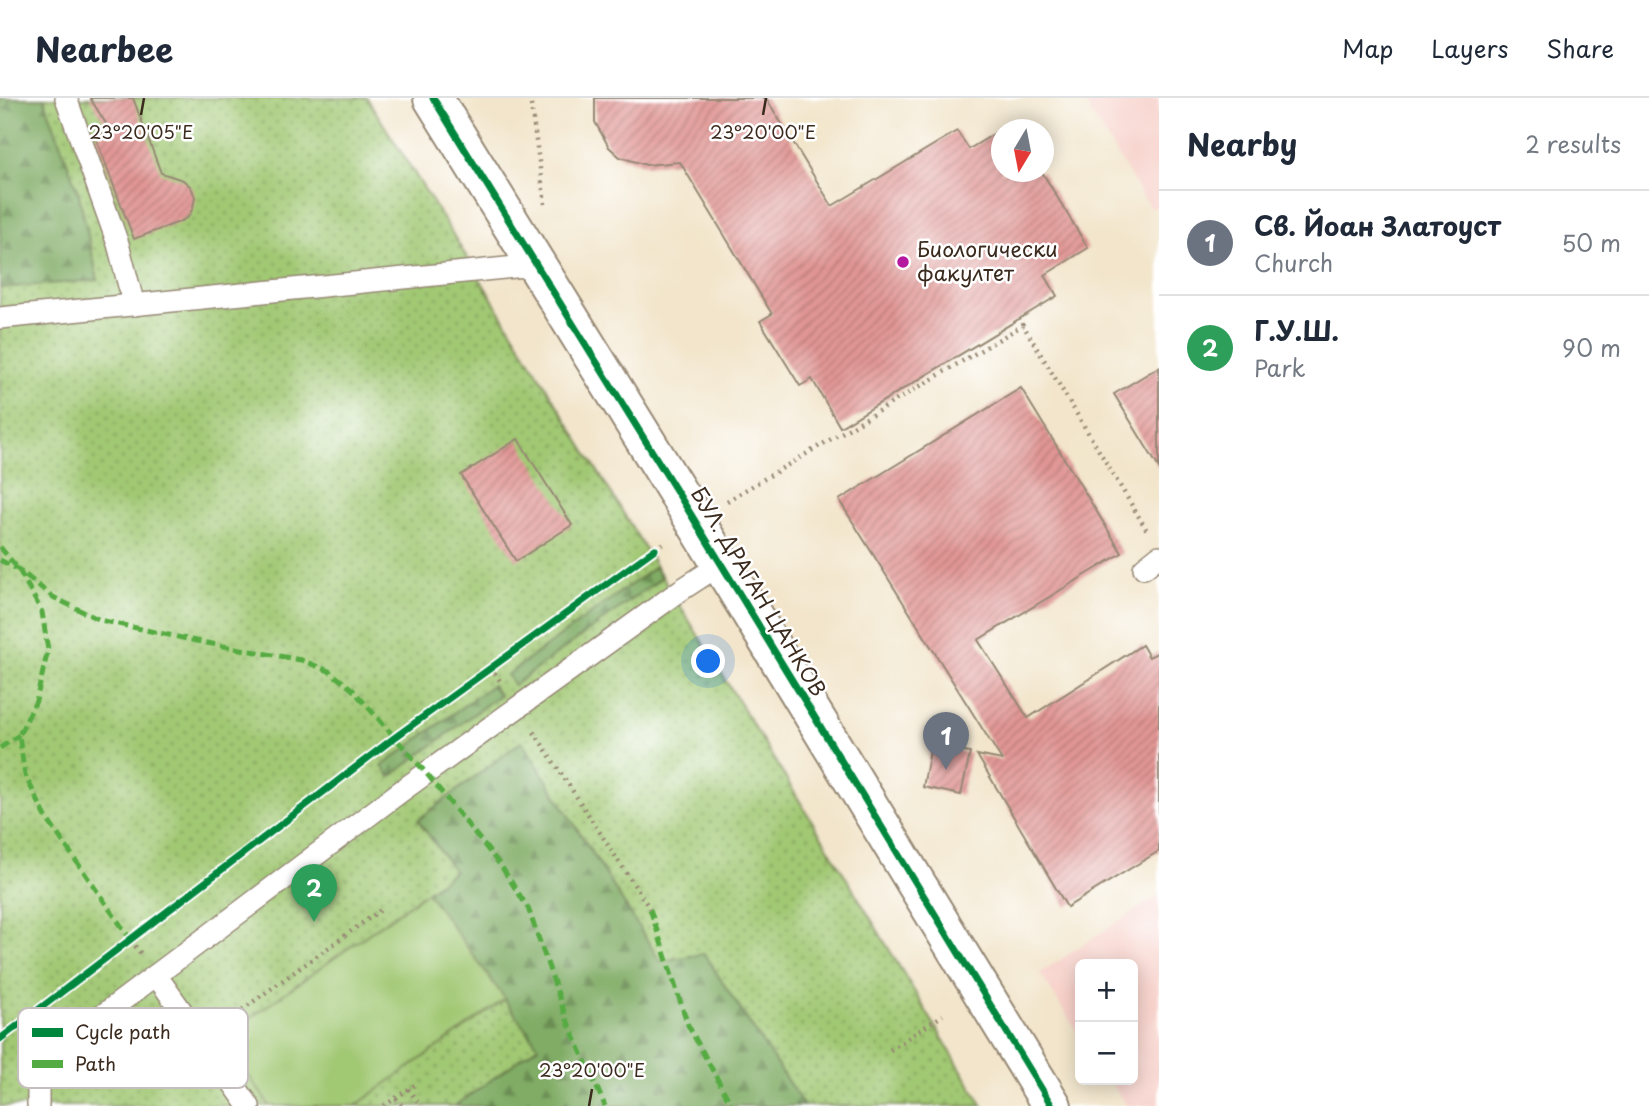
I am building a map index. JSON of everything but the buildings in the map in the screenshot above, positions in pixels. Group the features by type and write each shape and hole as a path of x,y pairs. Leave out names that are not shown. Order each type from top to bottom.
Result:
{"street":[{"name":"БУЛ. ДРАГАН ЦАНКОВ","path":"433,98 1052,1106"}],"lane":[{"path":"66,98 118,244 134,306"},
{"path":"0,318 536,265"},
{"path":"112,1008 408,786 721,564"},
{"path":"156,975 179,1008"},
{"path":"38,1088 38,1106"},
{"path":"236,1088 249,1106"}],"path":[{"path":"530,98 545,204"},
{"path":"723,503 1023,325 1152,554"},
{"path":"41,1008 394,738 666,542"},
{"path":"491,667 650,909"},
{"path":"244,1008 382,909"},
{"path":"131,940 139,952"},
{"path":"890,1050 943,1015"},
{"path":"0,1039 18,1025"},
{"path":"384,1106 416,1084"},
{"path":"408,1089 421,1106"},
{"path":"396,1098 402,1106"}],"shaded area":[{"path":"1082,98 1159,98 1159,207 1150,208"},
{"path":"1159,895 1159,1106 1127,1106 1112,1085 1138,1085 1138,959 1075,959 1075,1028 1040,973"}],"green space":[{"path":"0,98 367,98 829,849 983,1106 0,1106"},
{"path":"0,98 44,98 79,195 98,280 0,288"},
{"path":"655,567 661,578 514,685 507,675"},
{"path":"492,685 499,695 390,777 382,766"},
{"path":"522,741 660,961 704,954 804,1106 455,1106 538,1046 427,892 454,871 418,820"},
{"path":"427,892 505,999 355,1106 270,1106 248,1075 248,1019"}],"marked path":[{"path":"0,547 19,570 42,612 48,650 36,701 19,735 25,775 47,819 131,940"},
{"path":"0,560 19,570 53,597 100,620 301,660 329,671 352,689 426,773 501,866 528,908 567,1020 605,1106"},
{"path":"0,748 19,735"},
{"path":"650,909 688,1025 732,1106"}],"cycle path":[{"path":"433,98 1052,1106"},
{"path":"41,1008 394,738 655,549"},
{"path":"0,1039 18,1025"}],"place":[{"name":"Биологически факултет","path":"903,262"},
{"name":"Св. Йоан Златоуст","path":"946,770"},
{"name":"Г.У.Ш.","path":"314,922"}]}
